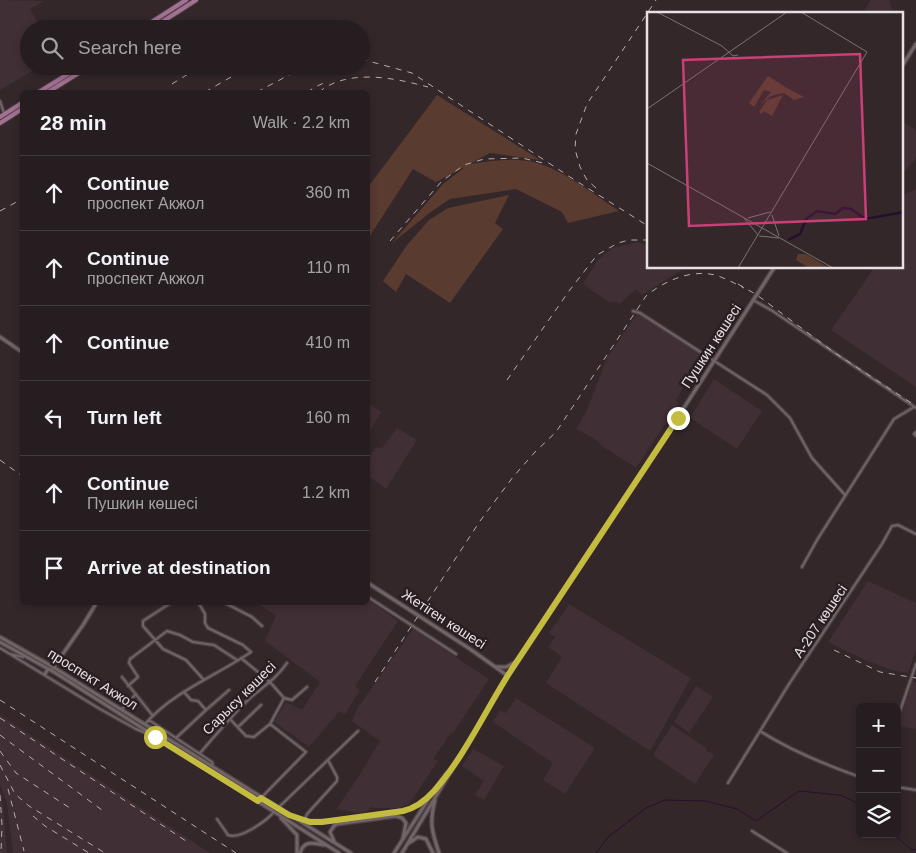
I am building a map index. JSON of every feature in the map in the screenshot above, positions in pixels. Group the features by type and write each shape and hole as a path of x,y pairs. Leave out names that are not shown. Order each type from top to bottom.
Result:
{"main road":[{"path":"155,20 186,0"},
{"path":"164,20 196,0"},
{"path":"904,63 916,44"},
{"path":"42,90 66,75"},
{"path":"51,90 75,75"},
{"path":"2,115 20,104"},
{"path":"0,123 20,110"},
{"name":"Пушкин көшесі","path":"454,763 518,660 773,269"},
{"path":"0,337 20,351"},
{"name":"Жетіген көшесі","path":"370,584 508,676"},
{"path":"45,674 51,669 83,625 95,605"},
{"name":"проспект Акжол","path":"0,637 155,737 259,799 278,808 350,853"},
{"name":"проспект Акжол","path":"0,642 146,724 259,799 274,812 339,853"},
{"path":"496,667 506,667 518,660"},
{"path":"50,678 51,669"},
{"path":"394,853 454,763"},
{"path":"402,853 454,763"},
{"path":"289,815 305,821 322,822 406,810 422,803 433,792"},
{"path":"437,795 432,813 431,827 439,853"},
{"path":"279,815 297,835 299,853"},
{"path":"336,844 330,832 337,824 396,816 402,818 406,823 403,838"},
{"path":"407,845 414,838 422,837 429,842 433,853"},
{"path":"299,853 309,843 327,845"}],"street":[{"path":"0,101 2,115 6,119"},
{"path":"754,300 915,408 894,419 817,540 802,568"},
{"path":"633,311 640,313 767,395 790,418 812,458 845,495"},
{"path":"916,432 914,434 916,436"},
{"name":"А-207 көшесі","path":"728,783 789,684 850,595 892,526 898,525 916,534"},
{"path":"370,598 456,654"},
{"path":"168,605 142,623 154,640 166,651 188,662 204,680"},
{"path":"146,724 184,691 251,652 242,645 208,628 205,623 205,614 200,605"},
{"path":"229,605 252,617 262,626"},
{"path":"128,686 138,677 129,663 130,659 167,631 193,642 214,645 237,660"},
{"path":"0,648 129,725 155,737"},
{"path":"10,654 29,658"},
{"path":"240,658 270,682 284,698 292,700 307,687"},
{"name":"Сарысу көшесі","path":"213,768 212,762 200,753 230,719 275,678 287,663"},
{"path":"901,708 916,664"},
{"path":"122,677 153,716"},
{"path":"176,738 229,690"},
{"path":"184,691 191,700 198,700 206,710"},
{"path":"122,710 136,694"},
{"path":"230,719 246,736 254,737 270,724 284,698"},
{"path":"238,727 261,705"},
{"path":"149,720 200,753"},
{"path":"259,799 306,752 270,724"},
{"path":"278,808 358,731"},
{"path":"760,731 822,763 856,776"},
{"path":"305,821 306,814 337,781 337,777 328,759"},
{"path":"901,788 916,790"},
{"path":"217,819 228,835 235,837 261,824 274,812"},
{"path":"752,831 787,853"}],"shaded area":[{"path":"0,0 44,1 30,9 36,20 20,20 20,75 26,75 0,90"},
{"path":"871,0 889,0 893,12 863,12"},
{"path":"437,95 540,160 490,153 470,164 514,160 539,164 563,174 619,211 568,223 562,212 516,189 450,199 392,243 443,184 465,167 436,182 413,169 370,236 370,184"},
{"path":"904,122 916,130 916,158 904,173"},
{"path":"916,189 916,387 831,330 873,269 904,269 904,195"},
{"path":"509,195 495,223 503,229 450,303 406,274 396,292 383,281 407,245 429,220 448,208"},
{"path":"638,242 647,246 647,269 683,269 642,295 636,289 620,304 610,303 583,284 598,260 612,248"},
{"path":"637,314 641,314 706,358 690,383 685,383 676,401 679,403 636,468 602,446 598,441 576,429 587,410 607,358"},
{"path":"714,379 762,411 737,449 690,418"},
{"path":"370,404 381,412 370,431"},
{"path":"397,428 417,440 386,489 370,477 370,457 376,447 382,448"},
{"path":"868,581 916,603 916,650 908,673 891,670 865,660 828,642"},
{"path":"370,601 398,621 355,686 360,690 345,714 339,712 309,747 274,722 286,702 302,710 320,682 265,641 276,615 258,605 370,605"},
{"path":"569,604 691,678 650,751 546,683 562,657 548,647 555,637 549,633"},
{"path":"413,629 489,679 433,759 438,761 409,804 400,808 372,807 366,812 359,813 336,809 380,741 352,721 357,709"},
{"path":"912,682 916,682 916,729 901,726 901,717"},
{"path":"696,686 713,697 689,733 674,722"},
{"path":"516,698 595,748 565,794 543,780 553,763 493,722 500,710 506,713"},
{"path":"0,715 210,853 13,853 7,803 0,784"},
{"path":"672,725 714,755 695,784 654,756 654,753"},
{"path":"473,749 504,766 484,800 475,795 484,781 462,766"},
{"path":"0,791 2,796 7,853 0,853"}],"waterway":[{"path":"596,853 608,837 646,808 665,800 705,801 737,809 756,821 799,791 840,795 856,802"},
{"path":"898,838 912,850 916,849"}],"railway":[{"path":"648,12 656,0"},
{"path":"596,188 587,180 580,167 575,149 576,134 587,104 647,14"},
{"path":"370,61 412,73 647,225"},
{"path":"172,84 186,75"},
{"path":"208,90 235,75"},
{"path":"261,90 289,75"},
{"path":"322,90 344,80 358,77 387,78 428,87"},
{"path":"310,90 324,83"},
{"path":"390,241 442,181 464,165 484,159 522,158 543,163"},
{"path":"0,211 20,200"},
{"path":"507,380 569,291 597,255 618,243 629,240 647,240"},
{"path":"375,682 480,521 513,477 556,432 646,296 669,281 697,274 715,275 744,288"},
{"path":"738,284 757,295 835,353 916,406"},
{"path":"0,460 20,475"},
{"path":"834,650 880,672 916,678"},
{"path":"0,700 236,853"},
{"path":"0,718 189,843"},
{"path":"0,735 106,813"},
{"path":"0,751 16,773 73,810"},
{"path":"0,765 15,794 29,806 105,853"},
{"path":"8,789 24,851"},
{"path":"0,795 1,853"},
{"path":"33,816 45,826 89,853"}],"route":[{"path":"155,737 258,801 261,798 289,815 305,821 322,822 403,811 412,809 422,803 433,792 454,763 560,595 678,418"}]}
